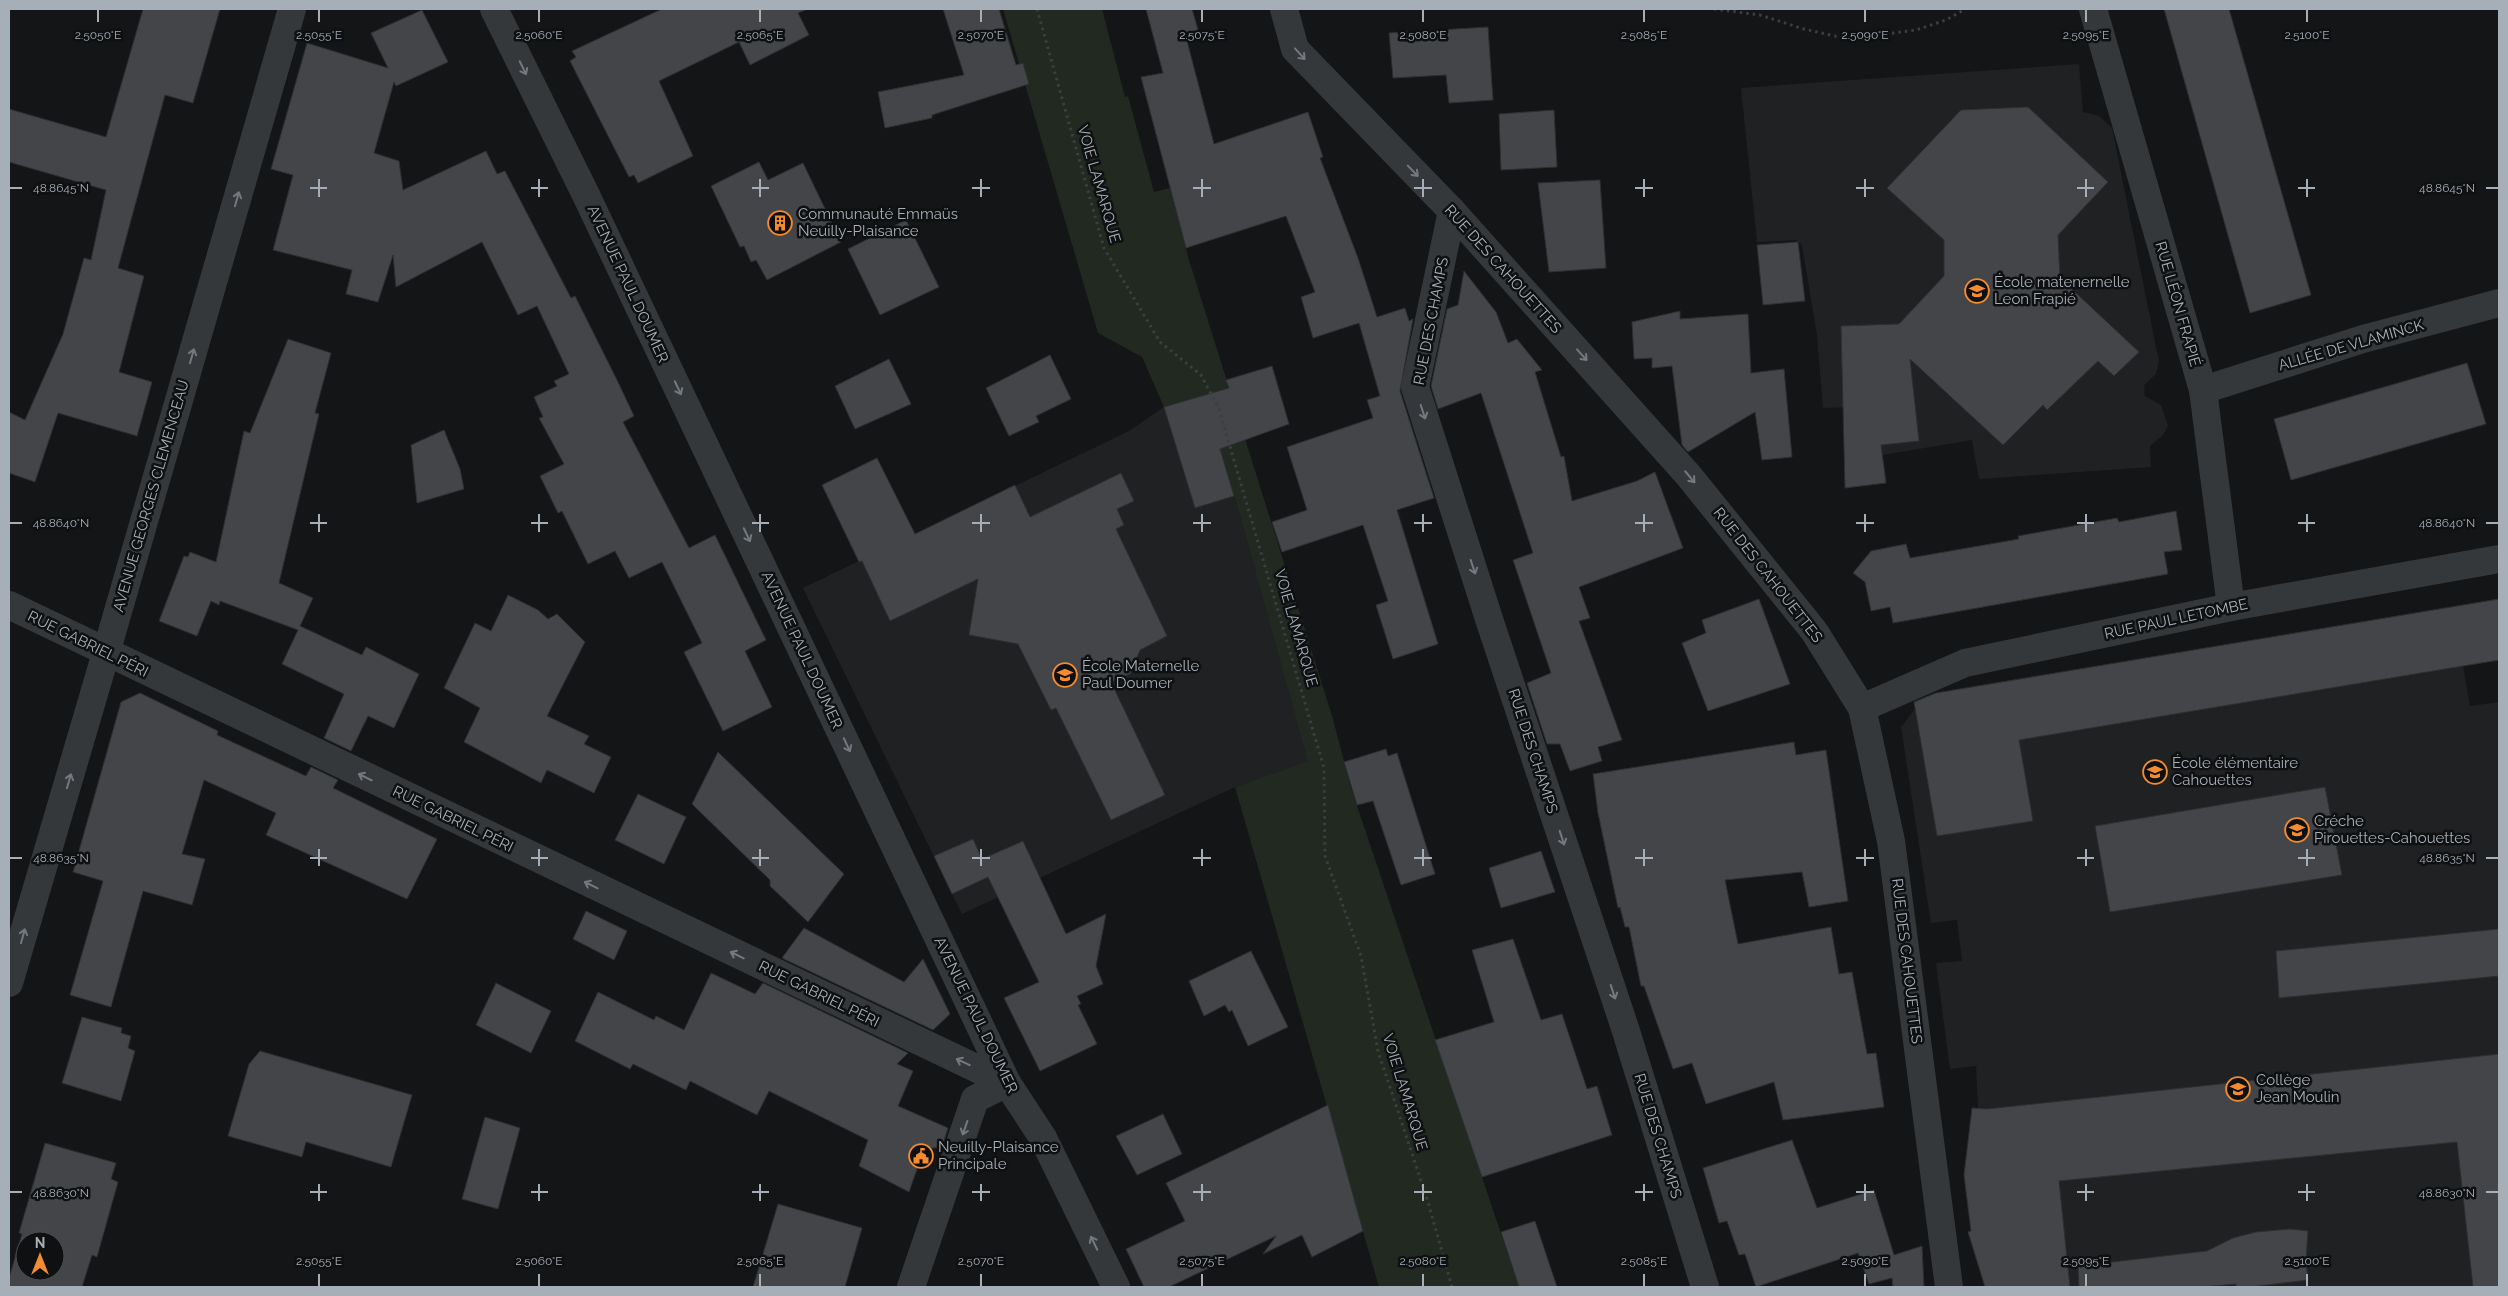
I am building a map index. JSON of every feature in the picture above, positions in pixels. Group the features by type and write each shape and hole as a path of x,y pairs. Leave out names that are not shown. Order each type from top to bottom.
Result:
{"street":[{"name":"AVENUE GEORGES CLEMENCEAU","path":"9,983 292,9"},
{"name":"AVENUE PAUL DOUMER","path":"494,9 586,195 1007,1083 1043,1138 1116,1287"},
{"name":"RUE DES CAHOUETTES","path":"1284,9 1295,49 1452,211 1689,476 1814,631 1862,708 1891,841 1949,1287"},
{"name":"RUE LÉON FRAPIÉ","path":"2093,9 2203,390 2231,607"},
{"name":"RUE DES CHAMPS","path":"1452,211 1416,387 1489,619 1625,1028 1705,1287"},
{"name":"ALLÉE DE VLAMINCK","path":"2203,390 2363,339 2499,303"},
{"name":"RUE PAUL LETOMBE","path":"1862,708 1965,663 2231,607 2499,559"},
{"name":"RUE GABRIEL PÉRI","path":"9,605 1007,1083"},
{"path":"911,1287 975,1099 1007,1083"}],"path":[{"name":"VOIE LAMARQUE","path":"1037,9 1104,248 1160,342 1201,375 1219,409 1324,768 1325,856 1361,956 1378,1051 1428,1202 1452,1287"},
{"path":"1714,9 1760,15 1804,29 1848,39 1916,30 1946,20 1965,9"}],"shaded area":[{"path":"1003,9 1102,9 1125,97 1128,96 1154,192 1170,188 1189,260 1333,719 1350,785 1519,1287 1379,1287 1235,787 1308,761 1238,509 1203,396 1164,407 1142,357 1098,333"},
{"name":"École matenernelle Leon Frapié","path":"2079,64 2083,112 2099,116 2112,128 2159,362 2156,374 2144,385 2145,396 2161,405 2168,426 2163,435 2150,446 2151,467 1979,479 1972,440 1859,459 1854,407 1823,408 1817,336 1802,245 1796,240 1757,242 1741,88"},
{"name":"École Maternelle Paul Doumer","path":"1203,396 1238,509 1309,761 1235,787 962,914 803,588 1129,431 1164,407"},
{"path":"2453,607 2470,706 2499,702 2499,1287 1985,1287 1971,1230 1964,1176 1978,1108 1976,1066 1950,1069 1936,963 1962,961 1957,920 1931,923 1901,727 1915,709 1966,700 1963,688"}],"building":[{"path":"143,9 220,9 193,103 165,95 118,268 144,276 119,372 152,382 137,436 58,413 35,482 9,473 9,412 25,420 63,334 84,258 91,260 106,190 9,162 9,109 106,137"},
{"path":"662,9 808,9 798,13 809,35 750,65 739,42 659,81 693,156 638,183 634,175 629,177 570,61 576,57 572,51"},
{"path":"943,9 999,9 1016,65 1023,63 1029,84 932,115 932,118 885,128 878,92 964,75"},
{"path":"1146,9 1192,9 1200,37 1187,41 1214,144 1308,112 1323,157 1320,158 1358,258 1377,317 1405,308 1409,321 1413,319 1400,391 1434,498 1397,510 1438,644 1393,659 1376,605 1388,601 1363,525 1282,552 1272,522 1307,510 1287,447 1373,418 1367,400 1380,396 1359,323 1313,338 1301,297 1315,292 1286,216 1186,248 1141,77 1163,73"},
{"path":"2164,9 2229,9 2311,295 2250,313"},
{"path":"422,10 448,62 396,86 394,82 374,153 399,161 403,190 486,151 497,174 505,171 571,298 575,296 617,380 634,416 623,422 689,548 715,535 766,640 745,651 772,707 723,731 684,652 702,643 662,562 629,578 615,551 588,564 562,511 558,513 540,476 564,464 539,418 543,417 534,397 557,386 554,381 569,374 537,306 518,315 482,242 396,287 393,255 378,302 346,294 352,270 273,250 293,175 271,169 307,43 388,68 371,33"},
{"path":"1488,27 1493,100 1449,103 1446,75 1393,78 1389,33"},
{"path":"2028,107 2108,182 2058,235 2060,278 2139,352 2114,376 2098,361 2047,410 2043,405 2003,445 1910,359 1919,441 1881,445 1886,483 1845,488 1841,326 1899,324 1944,276 1944,240 1887,188 1961,110"},
{"path":"1554,110 1557,167 1501,170 1499,114"},
{"name":"Communauté Emmaüs Neuilly-Plaisance","path":"759,162 768,180 803,163 841,242 767,280 756,260 751,262 744,246 740,247 711,186"},
{"path":"1600,180 1606,268 1549,272 1538,183"},
{"path":"906,220 939,287 880,315 848,249"},
{"path":"1798,242 1805,301 1763,305 1757,245"},
{"path":"1464,271 1496,312 1508,343 1517,339 1542,370 1535,372 1561,457 1564,456 1572,501 1637,481 1655,472 1683,548 1579,587 1590,618 1579,621 1622,740 1598,747 1602,761 1570,771 1560,744 1547,744 1527,683 1551,673 1513,560 1533,553 1481,393 1438,409 1431,386 1447,309 1458,305"},
{"path":"1680,311 1680,319 1748,314 1751,373 1784,369 1792,457 1762,460 1755,412 1688,452 1682,445 1672,366 1652,368 1652,358 1634,359 1632,322"},
{"path":"288,339 331,353 315,413 319,414 279,583 313,598 300,626 362,655 366,647 419,674 394,728 368,716 351,751 324,738 344,694 282,664 298,630 220,601 219,605 211,601 197,636 159,621 184,556 188,557 190,552 216,562 244,431 250,433"},
{"path":"1050,355 1071,399 1036,416 1039,422 1009,436 986,388"},
{"path":"889,359 911,404 855,429 835,386"},
{"path":"2467,363 2486,424 2291,480 2274,419"},
{"path":"1272,366 1289,424 1220,449 1234,496 1195,508 1164,407 1229,388 1226,380"},
{"path":"444,430 460,469 464,489 417,503 411,445"},
{"path":"877,458 915,534 1015,485 1030,517 1121,473 1134,501 1117,509 1124,525 1116,529 1167,636 1140,650 1130,674 1111,682 1165,795 1111,820 1056,708 1051,710 1018,644 969,635 978,579 890,621 862,561 859,562 822,485"},
{"path":"2176,511 2182,550 2164,552 2168,574 1893,623 1890,607 1871,611 1865,582 1853,573 1871,551 1906,544 1910,558 2019,539 2018,536 2117,518 2119,522"},
{"path":"508,595 538,610 548,619 557,614 585,642 547,716 589,736 584,744 611,757 594,793 547,770 541,783 464,742 480,708 444,688 475,623 491,631"},
{"path":"1759,599 1790,684 1708,711 1682,643 1706,633 1702,620"},
{"path":"2499,599 2499,660 2019,740 2033,821 1937,836 1914,702 1936,693"},
{"path":"140,693 218,731 217,735 306,776 311,767 338,780 333,788 437,839 407,899 266,835 276,813 204,780 182,854 205,859 192,905 143,891 111,1007 70,995 103,881 73,872 121,702"},
{"path":"1794,742 1796,755 1826,750 1848,901 1809,907 1802,872 1725,880 1738,944 1831,927 1839,974 1852,972 1867,1054 1876,1053 1884,1107 1783,1120 1774,1082 1706,1104 1692,1063 1673,1069 1644,986 1641,986 1629,927 1625,927 1620,907 1618,908 1598,813 1593,774"},
{"path":"1386,749 1388,756 1397,753 1435,874 1401,885 1373,801 1357,805 1344,762"},
{"path":"718,752 844,874 808,922 770,886 770,880 692,804"},
{"path":"2325,787 2342,875 2110,912 2095,826"},
{"path":"638,794 686,817 664,864 615,840"},
{"path":"973,839 982,859 1023,841 1066,934 1106,914 1096,966 1103,984 1077,996 1081,1004 1078,1005 1097,1044 1040,1071 1004,998 1039,982 988,877 952,894 934,856"},
{"path":"1541,851 1555,892 1501,908 1489,868"},
{"path":"586,911 627,931 614,960 573,939"},
{"path":"804,928 904,982 923,959 950,1014 933,1030 782,958"},
{"path":"2499,929 2499,976 2279,998 2276,951"},
{"path":"1513,939 1541,1020 1562,1014 1587,1089 1597,1086 1612,1135 1482,1177 1435,1040 1494,1022 1472,950"},
{"path":"1251,951 1288,1027 1248,1046 1232,1010 1229,1012 1225,1005 1204,1016 1189,981"},
{"path":"711,973 755,994 763,983 908,1053 897,1064 913,1071 898,1106 948,1128 942,1147 924,1149 909,1192 859,1166 868,1140 769,1091 757,1115 690,1081 686,1090 633,1064 630,1069 575,1041 598,992 654,1020 656,1016 684,1030"},
{"path":"496,983 551,1011 531,1053 476,1025"},
{"path":"82,1017 122,1028 121,1033 131,1036 128,1048 135,1051 121,1101 62,1083"},
{"path":"260,1051 412,1095 391,1167 306,1142 302,1157 228,1136 249,1064"},
{"path":"2499,1054 2499,1287 2473,1287 2457,1142 2059,1181 2070,1287 1985,1287 1968,1232 1971,1231 1964,1175 1972,1108 1987,1109"},
{"path":"1328,1105 1363,1231 1312,1257 1302,1235 1263,1254 1276,1236 1169,1287 1144,1287 1126,1249 1185,1221 1166,1183"},
{"path":"1163,1114 1182,1154 1137,1175 1116,1136"},
{"path":"485,1117 520,1128 498,1209 462,1199"},
{"path":"1792,1140 1817,1208 1874,1190 1894,1255 1922,1246 1924,1287 1893,1287 1892,1278 1869,1284 1858,1253 1756,1287 1745,1254 1739,1255 1727,1221 1719,1223 1703,1168"},
{"path":"45,1143 116,1163 111,1179 118,1182 97,1257 92,1255 82,1287 9,1287 9,1278 15,1258 15,1281 65,1281 65,1231 20,1231"},
{"path":"778,1204 862,1228 845,1287 753,1287"},
{"path":"1535,1221 1557,1287 1519,1287 1501,1232"},
{"path":"2290,1229 2308,1231 2306,1261 2308,1280 2250,1287 2236,1287 2236,1284 2202,1287 2079,1287 2078,1266 2207,1251 2233,1238 2256,1232"}],"place":[{"name":"Communauté Emmaüs Neuilly-Plaisance","path":"780,223"},
{"name":"École matenernelle Leon Frapié","path":"1977,291"},
{"name":"École Maternelle Paul Doumer","path":"1065,675"},
{"name":"École élémentaire Cahouettes","path":"2155,772"},
{"name":"Créche Pirouettes-Cahouettes","path":"2297,830"},
{"name":"Collège Jean Moulin","path":"2238,1089"},
{"name":"Neuilly-Plaisance Principale","path":"921,1156"}]}
